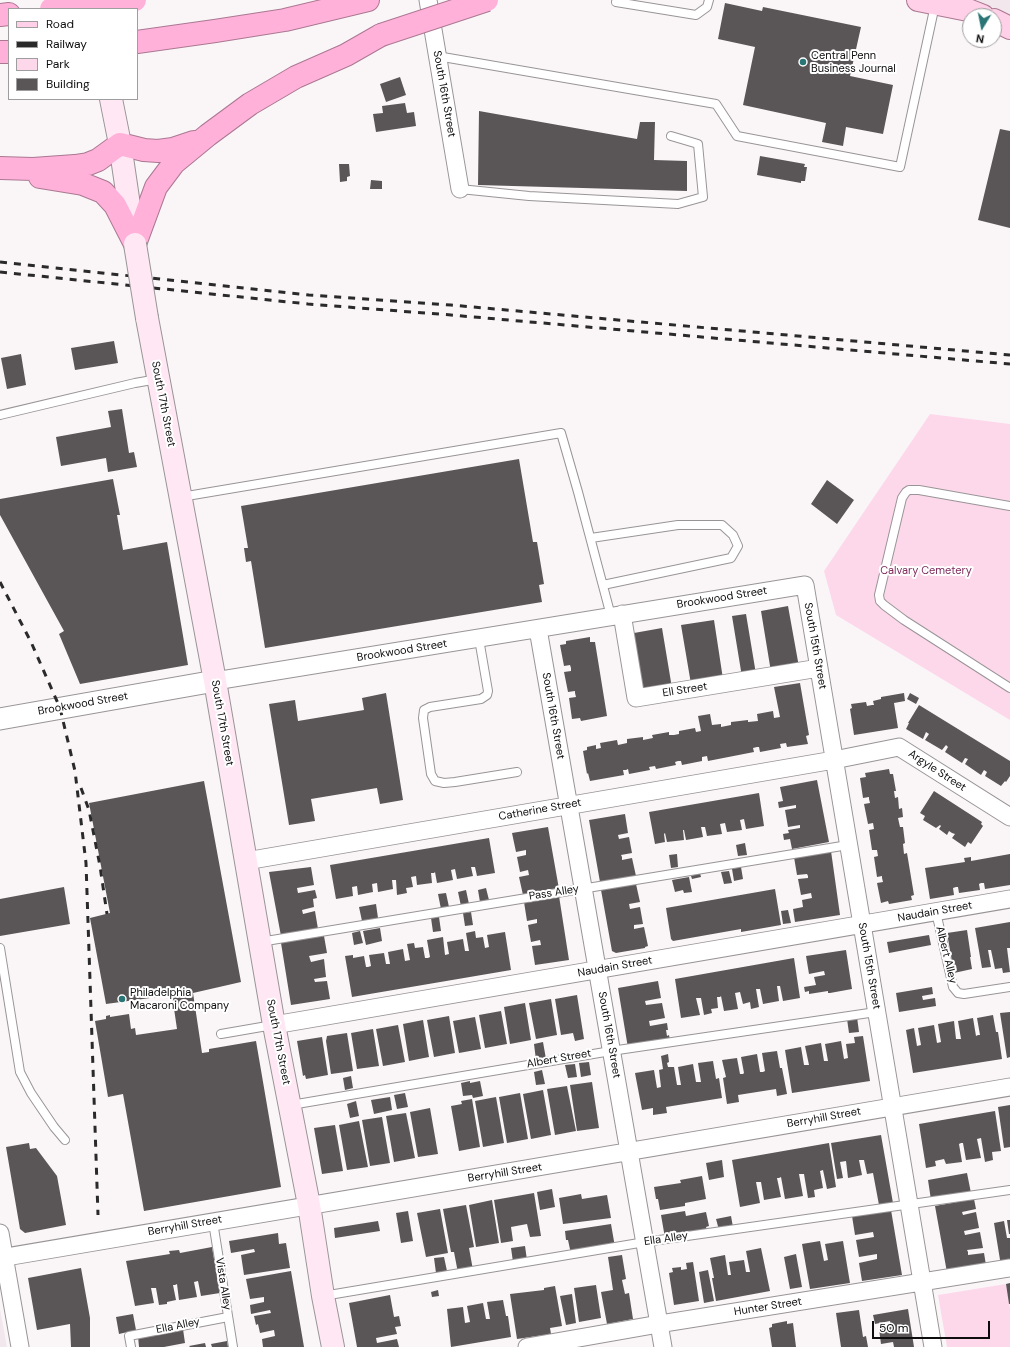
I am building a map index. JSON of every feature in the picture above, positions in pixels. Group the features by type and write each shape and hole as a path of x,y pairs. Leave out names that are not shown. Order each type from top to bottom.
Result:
{"highway":[{"path":"60,8 136,0"},
{"path":"139,42 285,20 368,0"},
{"path":"135,244 156,187 174,163 208,135 250,104 296,77 346,55 381,35 487,0"},
{"path":"0,169 54,168 88,164 98,160 120,144 144,150 158,151 184,146 208,135"},
{"path":"0,169 83,184 103,192 115,205 135,244"}],"main road":[{"path":"930,1 962,8"},
{"name":"South 17th Street","path":"111,100 120,144 147,318 215,681 274,1025 309,1205 323,1296 333,1347"}],"street":[{"name":"South 16th Street","path":"428,0 460,189"},
{"name":"Brookwood Street","path":"0,719 215,681 805,585"},
{"name":"South 15th Street","path":"805,585 933,1347"},
{"name":"Ell Street","path":"617,615 636,698 819,668"},
{"name":"South 16th Street","path":"538,629 663,1347"},
{"name":"Argyle Street","path":"834,760 899,747 1010,817"},
{"name":"Catherine Street","path":"246,861 834,760"},
{"name":"Naudain Street","path":"274,1025 1010,900"},
{"name":"Berryhill Street","path":"2,1257 1010,1087"},
{"path":"0,1233 2,1257 20,1347"},
{"name":"Hunter Street","path":"527,1347 659,1324 1010,1268"}],"lane":[{"path":"616,2 696,15 707,7 709,0"},
{"path":"437,56 716,104 737,136 900,167 930,1"},
{"path":"460,189 529,196 678,204 703,196 698,144 670,136"},
{"path":"0,415 135,383 158,379"},
{"path":"181,497 561,433 603,585 617,615"},
{"path":"1010,506 919,490 909,490 906,492 902,498 878,595 880,601 884,605 904,620 1010,688"},
{"path":"591,538 678,525 722,525 733,535 738,546 731,558 603,585"},
{"path":"479,639 488,692 487,695 481,699 430,707 424,710 423,718 431,774 435,781 444,783 517,772"},
{"name":"Pass Alley","path":"260,942 848,845"},
{"name":"Albert Alley","path":"936,912 953,987 958,993 964,994 1010,987"},
{"path":"0,948 20,1072 31,1093 54,1127 65,1140"},
{"name":"Albert Street","path":"290,1105 611,1050 876,1012"},
{"name":"Naudain Street","path":"221,1034 274,1025"},
{"name":"Ella Alley","path":"323,1296 645,1242 1010,1190"},
{"name":"Vista Alley","path":"213,1222 233,1347"},
{"name":"Ella Alley","path":"131,1347 129,1336 228,1317"}],"shaded area":[{"path":"976,0 1010,0 1010,19 1002,15 1002,8 990,8"},
{"path":"0,1309 7,1347 0,1347"}],"green space":[{"name":"Calvary Cemetery","path":"930,414 1010,424 1010,720 836,615 824,571"},
{"path":"1006,1284 1010,1308 1010,1347 947,1347 938,1295"}],"building":[{"name":"Central Penn Business Journal","path":"725,3 762,11 763,7 861,27 850,76 893,85 883,134 846,127 843,146 822,142 826,123 743,105 755,47 718,39"},
{"path":"400,77 406,95 386,102 380,84"},
{"path":"405,103 407,113 414,112 416,126 376,132 373,114 383,113 382,106"},
{"path":"479,111 637,139 640,122 655,122 654,160 687,161 687,191 478,185"},
{"path":"1000,129 1010,131 1010,228 978,220"},
{"path":"760,156 805,164 804,167 807,167 805,181 801,181 801,183 757,175"},
{"path":"339,164 349,164 350,176 347,177 347,181 340,182"},
{"path":"371,180 382,181 382,189 370,189"},
{"path":"114,341 118,363 75,370 71,348"},
{"path":"21,354 26,385 7,389 1,358"},
{"path":"122,409 129,453 134,452 137,467 108,472 106,458 61,466 56,437 111,427 108,411"},
{"path":"519,459 533,542 537,542 544,584 539,585 542,602 265,648 251,561 246,562 244,548 248,548 241,506"},
{"path":"113,479 120,515 117,515 123,550 167,542 188,665 80,684 59,634 64,631 0,515 0,499"},
{"path":"827,480 854,500 837,524 811,504"},
{"path":"788,606 799,667 771,672 761,611"},
{"path":"746,614 756,674 742,677 732,616"},
{"path":"714,620 723,679 691,684 681,625"},
{"path":"662,628 672,688 644,693 634,633"},
{"path":"590,637 590,642 595,642 607,716 581,721 580,718 572,719 569,698 576,697 575,691 568,692 564,672 571,671 571,668 570,665 564,666 560,645 566,644 566,641"},
{"path":"800,683 809,735 806,736 808,744 787,747 786,743 780,744 781,748 760,752 759,747 757,747 753,748 754,752 708,761 707,756 702,757 702,761 682,765 681,761 678,761 675,762 676,765 656,769 655,766 649,767 650,770 629,774 628,769 623,770 624,775 590,781 588,773 587,774 583,751 587,750 587,747 596,745 596,749 601,748 600,743 617,740 618,745 627,743 627,739 643,737 643,740 653,738 652,735 669,732 669,735 674,735 679,734 679,731 695,728 696,732 701,731 698,716 710,714 712,725 721,724 721,727 731,725 731,722 748,720 748,722 758,721 757,714 773,711 774,718 780,717 774,687"},
{"path":"386,693 403,800 380,804 377,788 311,799 315,821 289,825 269,704 295,700 298,721 364,710 362,698"},
{"path":"904,693 905,701 894,703 898,728 854,735 850,709 852,708 851,704 866,702 867,706 874,705 873,701 881,699 881,697"},
{"path":"910,693 919,698 916,704 907,699"},
{"path":"919,705 1010,761 1010,776 1006,782 1005,781 1001,786 985,776 987,772 984,770 981,775 965,764 968,759 965,758 962,763 945,752 948,747 946,745 942,750 925,740 929,734 926,732 923,739 906,729"},
{"path":"889,769 890,774 893,774 896,791 894,791 895,798 898,797 899,809 902,808 903,817 898,818 900,827 903,827 905,843 903,844 904,854 907,853 914,895 911,896 912,900 889,904 888,901 881,903 877,883 883,882 882,876 877,877 874,857 878,856 877,850 872,850 869,830 874,829 873,823 868,824 864,804 870,803 869,797 863,798 860,778 866,777 865,773"},
{"path":"817,780 829,842 792,849 790,839 784,840 783,834 789,833 788,830 800,828 800,825 788,827 785,810 796,808 796,805 779,808 778,802 783,801 780,787"},
{"name":"Philadelphia Macaroni Company","path":"204,781 241,982 193,993 202,1053 209,1052 209,1049 256,1041 281,1187 144,1211 123,1094 108,1097 95,1021 106,1019 106,1016 110,1015 110,1017 129,1014 131,1029 135,1028 136,1035 177,1029 172,995 106,1004 90,918 110,913 89,803"},
{"path":"934,791 982,822 981,824 983,826 971,844 968,842 965,847 952,838 955,834 949,831 947,835 939,829 941,826 940,825 936,828 923,820 925,816 920,813"},
{"path":"759,793 764,826 746,829 744,819 740,820 742,830 727,832 725,823 720,824 722,834 707,836 705,827 701,827 703,837 686,840 683,830 684,840 667,842 665,833 665,842 655,844 649,812"},
{"path":"625,814 628,833 618,835 619,839 629,837 632,853 621,855 622,860 632,858 636,876 600,882 589,820"},
{"path":"548,827 559,889 523,895 519,877 529,875 528,870 520,872 517,857 526,855 526,850 516,852 512,833"},
{"path":"489,838 495,873 477,876 475,867 471,867 473,876 457,879 455,869 451,870 453,880 437,883 435,872 431,873 432,883 417,885 416,876 411,877 413,887 406,888 407,893 397,895 396,880 392,880 393,889 378,892 377,883 372,884 373,892 358,895 357,886 352,887 353,896 336,899 330,865"},
{"path":"745,843 747,855 738,856 736,845"},
{"path":"831,851 840,915 795,922 793,909 803,907 802,900 812,898 811,893 801,895 798,879 808,878 808,876 807,874 797,875 794,857"},
{"path":"677,854 678,867 671,868 669,855"},
{"path":"1010,854 1010,885 985,889 984,883 981,883 979,884 980,890 959,893 958,887 956,887 953,888 954,895 930,899 925,868 965,862 964,858 971,857 971,861"},
{"path":"311,867 314,885 297,888 298,893 315,890 317,898 313,899 314,907 302,910 303,914 315,911 318,929 281,936 269,872"},
{"path":"741,867 743,879 734,881 732,869"},
{"path":"729,871 732,883 724,884 721,872"},
{"path":"700,873 701,877 692,879 691,876"},
{"path":"689,877 692,892 684,893 683,890 675,892 672,880"},
{"path":"636,884 640,902 629,904 630,909 640,907 643,924 634,925 634,929 644,927 648,946 645,948 616,953 612,951 601,890"},
{"path":"64,887 70,924 0,936 0,899"},
{"path":"486,888 489,900 480,902 478,890"},
{"path":"775,889 781,925 741,932 741,929 673,941 671,939 666,908"},
{"path":"466,890 469,904 461,906 458,892"},
{"path":"446,893 449,907 441,909 438,894"},
{"path":"559,896 569,960 535,965 532,946 541,945 540,940 531,942 528,925 537,923 537,919 527,921 524,902"},
{"path":"376,904 378,918 362,921 359,907"},
{"path":"788,910 791,923 783,924 781,911"},
{"path":"471,912 473,925 465,926 463,913"},
{"path":"439,917 441,931 433,932 431,918"},
{"path":"1010,922 1010,948 1007,948 1010,972 1003,973 1002,968 995,969 991,950 988,950 991,967 982,968 975,928"},
{"path":"380,928 382,941 366,945 363,931"},
{"path":"967,930 972,969 954,973 947,933"},
{"path":"360,931 363,943 354,945 352,933"},
{"path":"475,931 476,938 483,937 485,948 489,947 487,935 505,932 511,970 352,997 345,956 353,955 353,958 364,956 366,967 368,967 371,966 369,955 384,953 386,964 390,964 388,952 403,949 405,961 410,960 407,944 414,943 415,948 423,947 425,958 428,958 430,957 427,940 443,937 445,955 449,954 447,942 463,939 465,951 469,951 466,933"},
{"path":"929,935 931,945 889,953 887,942"},
{"path":"324,936 327,953 309,956 311,962 324,959 326,977 314,979 315,982 327,981 330,999 291,1005 281,943"},
{"path":"846,950 852,989 830,993 828,993 828,991 809,994 809,991 805,992 804,987 816,985 814,977 825,975 824,971 809,974 806,956"},
{"path":"794,958 800,998 783,1001 780,986 777,986 779,1001 763,1004 760,989 756,989 759,1007 751,1009 750,1002 743,1004 740,992 735,993 738,1009 724,1011 721,996 717,997 718,1008 711,1009 712,1013 704,1015 701,998 696,998 700,1015 681,1018 675,979"},
{"path":"658,981 661,998 645,1001 646,1005 662,1003 665,1018 649,1021 650,1026 667,1023 667,1036 669,1035 670,1040 628,1048 618,988"},
{"path":"932,987 933,994 922,996 923,1000 935,998 936,1006 899,1012 896,993"},
{"path":"577,995 584,1039 575,1041 573,1033 561,1035 555,999"},
{"path":"551,999 557,1035 536,1039 529,1003"},
{"path":"525,1003 531,1040 510,1044 504,1007"},
{"path":"501,1011 507,1044 485,1048 479,1015"},
{"path":"1010,1012 1010,1057 1007,1058 1000,1013"},
{"path":"993,1015 996,1032 998,1032 1002,1059 913,1073 906,1030 914,1028 917,1046 921,1045 918,1028 934,1025 937,1043 941,1042 938,1024 954,1021 956,1039 961,1039 958,1021 973,1018 976,1036 980,1035 977,1018"},
{"path":"449,1016 455,1053 434,1057 427,1020"},
{"path":"475,1017 481,1049 459,1053 453,1021"},
{"path":"857,1017 859,1032 849,1033 847,1019"},
{"path":"423,1020 429,1057 409,1061 403,1024"},
{"path":"398,1025 405,1062 383,1066 376,1029"},
{"path":"373,1029 379,1066 357,1069 351,1033"},
{"path":"347,1033 353,1071 331,1074 326,1041 327,1036"},
{"path":"863,1036 870,1081 792,1093 785,1050 801,1047 804,1065 809,1065 805,1046 821,1043 824,1061 828,1061 825,1044 841,1041 844,1059 848,1058 846,1044 855,1043 854,1037"},
{"path":"322,1037 328,1075 306,1079 305,1075 303,1076 297,1041"},
{"path":"543,1042 546,1059 536,1060 534,1044"},
{"path":"777,1051 787,1094 777,1096 776,1089 738,1095 739,1102 727,1104 723,1078 726,1077 722,1060 737,1058 740,1074 743,1074 741,1057 757,1054 760,1072 763,1072 765,1071 762,1053"},
{"path":"668,1054 668,1067 674,1067 677,1085 681,1085 678,1067 693,1064 696,1082 701,1082 698,1063 713,1061 716,1079 719,1078 722,1098 666,1107 667,1113 653,1115 653,1108 642,1110 635,1073 654,1070 657,1088 661,1087 659,1070 663,1069 661,1056"},
{"path":"589,1062 591,1075 581,1077 579,1063"},
{"path":"575,1064 577,1077 568,1078 565,1065"},
{"path":"542,1070 545,1084 536,1085 534,1072"},
{"path":"351,1076 353,1088 345,1090 343,1078"},
{"path":"470,1081 470,1083 480,1081 483,1096 473,1098 472,1095 463,1096 461,1083"},
{"path":"592,1082 599,1128 577,1131 570,1085"},
{"path":"567,1086 576,1131 555,1135 547,1089"},
{"path":"543,1090 551,1135 531,1139 523,1094"},
{"path":"405,1093 408,1107 397,1109 394,1095"},
{"path":"520,1093 528,1139 507,1143 499,1097"},
{"path":"390,1097 392,1110 374,1114 371,1100"},
{"path":"496,1097 504,1143 483,1147 475,1101"},
{"path":"472,1099 480,1147 459,1151 451,1106 462,1104 461,1101"},
{"path":"356,1101 359,1116 350,1118 347,1104"},
{"path":"1010,1105 1010,1147 1004,1148 998,1107"},
{"path":"430,1108 438,1154 418,1157 410,1112"},
{"path":"995,1111 1001,1151 992,1152 993,1160 985,1162 981,1138 977,1139 981,1158 966,1160 963,1143 961,1143 959,1144 962,1162 946,1164 944,1159 935,1161 936,1166 926,1168 919,1124"},
{"path":"406,1113 415,1158 394,1162 386,1116"},
{"path":"382,1117 390,1163 370,1166 362,1120"},
{"path":"359,1121 368,1167 347,1170 339,1125"},
{"path":"335,1125 343,1171 322,1174 314,1128"},
{"path":"881,1135 893,1203 879,1205 873,1173 867,1174 864,1160 859,1160 862,1175 848,1178 846,1161 840,1162 843,1178 837,1179 831,1143"},
{"path":"29,1143 30,1149 36,1148 57,1176 66,1225 25,1233 20,1229 6,1147"},
{"path":"829,1143 836,1187 827,1189 823,1170 820,1171 823,1188 814,1190 815,1197 808,1198 804,1174 799,1174 803,1196 785,1199 781,1177 777,1178 781,1197 764,1200 761,1182 756,1182 760,1203 740,1207 732,1160"},
{"path":"722,1160 724,1177 709,1180 706,1163"},
{"path":"967,1173 971,1193 931,1200 928,1180"},
{"path":"702,1176 706,1199 685,1203 685,1206 660,1210 654,1187 681,1183 680,1180"},
{"path":"552,1189 555,1207 540,1210 537,1192"},
{"path":"534,1193 541,1236 530,1237 527,1224 511,1227 513,1241 501,1243 494,1200"},
{"path":"581,1194 582,1199 607,1195 611,1218 563,1224 559,1198"},
{"path":"974,1199 976,1209 962,1212 963,1215 976,1212 979,1228 964,1231 965,1235 980,1232 983,1248 967,1250 968,1255 984,1253 987,1271 948,1278 935,1206"},
{"path":"492,1200 499,1243 476,1247 469,1205"},
{"path":"466,1205 474,1247 469,1248 473,1270 458,1273 454,1252 451,1252 443,1209"},
{"path":"440,1209 448,1253 426,1257 417,1213"},
{"path":"891,1210 902,1275 862,1281 859,1263 877,1259 877,1254 859,1257 856,1240 874,1237 873,1232 855,1235 852,1216"},
{"path":"408,1211 413,1241 401,1243 396,1213"},
{"path":"685,1211 686,1216 706,1212 709,1226 706,1227 707,1231 665,1238 661,1215"},
{"path":"731,1216 733,1227 719,1230 716,1219"},
{"path":"1007,1220 1010,1220 1010,1234 1009,1234"},
{"path":"378,1221 380,1231 335,1238 334,1228"},
{"path":"1004,1221 1007,1238 1010,1238 1010,1264 1001,1266 994,1223"},
{"path":"611,1224 615,1247 571,1254 568,1240 566,1240 565,1231"},
{"path":"278,1233 279,1244 286,1243 290,1268 244,1275 241,1255 255,1252 254,1249 231,1253 229,1241"},
{"path":"820,1241 824,1261 828,1260 825,1244 843,1241 850,1283 810,1289 802,1244"},
{"path":"525,1246 527,1260 513,1262 511,1248"},
{"path":"212,1247 220,1293 201,1296 198,1281 194,1282 197,1297 179,1300 177,1284 173,1285 176,1300 167,1302 167,1304 159,1305 156,1288 151,1288 154,1303 135,1306 126,1261 170,1254 169,1251 179,1250 180,1253"},
{"path":"761,1248 770,1291 716,1301 710,1258 725,1255 728,1275 731,1275 729,1262 744,1260 746,1272 750,1272 746,1251"},
{"path":"796,1254 802,1287 790,1289 784,1257"},
{"path":"622,1255 626,1279 622,1280 625,1294 629,1293 633,1319 607,1324 601,1292 613,1290 608,1257"},
{"path":"444,1257 447,1271 436,1273 434,1258"},
{"path":"693,1262 699,1301 674,1305 669,1273 673,1272 672,1268 681,1267 681,1270 687,1269 686,1263"},
{"path":"81,1268 90,1318 90,1347 71,1347 70,1324 37,1330 28,1278"},
{"path":"708,1270 714,1301 704,1303 699,1272"},
{"path":"291,1271 304,1347 263,1347 262,1339 275,1336 274,1330 260,1333 254,1316 271,1313 270,1310 251,1314 250,1305 264,1302 264,1297 250,1299 246,1279"},
{"path":"1010,1283 1010,1304 1009,1304 1006,1284"},
{"path":"596,1285 601,1318 579,1322 574,1288"},
{"path":"555,1286 562,1326 550,1328 551,1334 517,1339 510,1294 544,1290 544,1288"},
{"path":"438,1290 439,1296 432,1297 431,1292"},
{"path":"572,1294 576,1323 566,1325 560,1296"},
{"path":"390,1295 394,1317 399,1316 401,1326 395,1327 397,1334 376,1338 377,1343 397,1339 399,1347 357,1347 349,1303"},
{"path":"503,1300 506,1316 508,1316 511,1337 451,1347 447,1309 463,1307 465,1323 470,1322 467,1306 483,1303 486,1319 490,1319 487,1302"},
{"path":"908,1309 914,1347 894,1347 893,1342 881,1344 879,1329 891,1327 890,1321 875,1324 873,1315"},
{"path":"859,1310 863,1337 866,1336 868,1347 841,1347 836,1313"},
{"path":"133,1314 136,1330 119,1334 116,1317"},
{"path":"787,1321 787,1324 793,1323 796,1347 772,1347 769,1328 772,1327 772,1324"},
{"path":"183,1329 185,1343 164,1347 139,1347 138,1336"},
{"path":"227,1341 228,1347 212,1347 211,1344"},
{"path":"205,1343 206,1347 189,1346"}],"railway":[{"path":"0,262 309,295 451,305 1010,355"},
{"path":"0,272 308,304 451,315 1010,364"},
{"path":"0,582 31,642 60,708 75,771 86,863 98,1215"},
{"path":"81,788 89,810 100,866 107,914"}],"place":[{"name":"Central Penn Business Journal","path":"803,62"},
{"name":"Philadelphia Macaroni Company","path":"122,999"}]}
